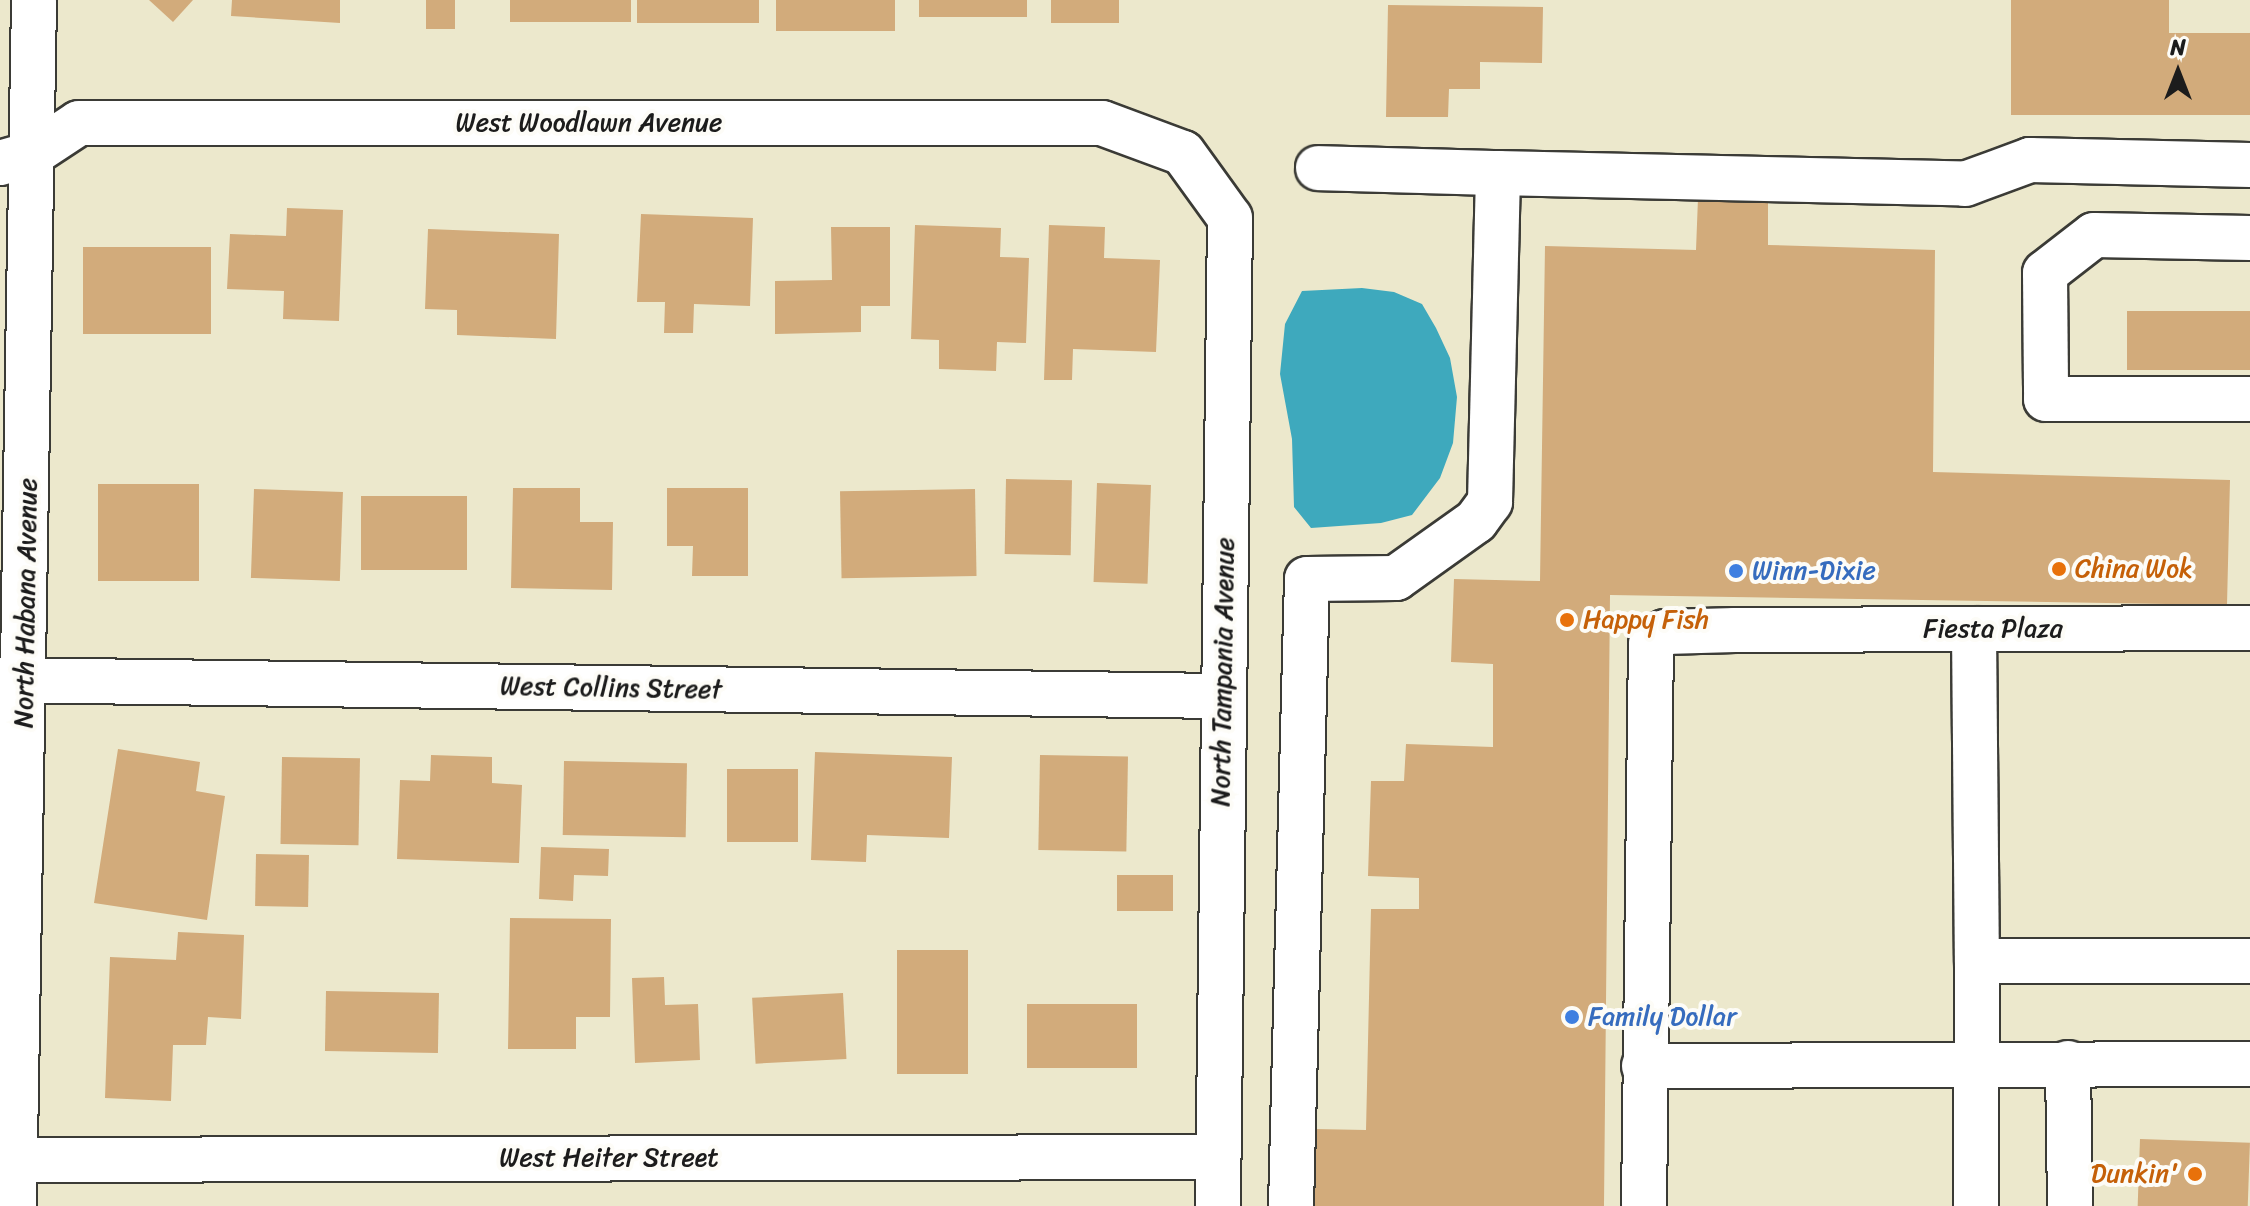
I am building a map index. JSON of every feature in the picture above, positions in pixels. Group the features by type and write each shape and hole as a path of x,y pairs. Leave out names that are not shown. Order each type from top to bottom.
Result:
{"street":[{"name":"North Habana Avenue","path":"14,1206 7,1160 16,158 34,0"},
{"name":"West Woodlawn Avenue","path":"16,158 79,123 1102,123 1183,153"},
{"name":"North Tampania Avenue","path":"1183,153 1230,218 1218,1206"},
{"path":"1318,168 1965,184 2030,160 2250,165"},
{"path":"1291,1206 1307,579 1396,578 1476,521 1490,502 1498,173"},
{"path":"2250,238 2094,235 2045,273 2046,399 2250,399"},
{"name":"Fiesta Plaza","path":"1644,1066 1647,660 1651,644 1665,632 2250,628"},
{"path":"1974,629 1976,1206"},
{"name":"West Collins Street","path":"13,680 1222,696"},
{"path":"1977,961 2250,961"},
{"path":"2068,1063 2070,1206"},
{"path":"1644,1206 1644,1066 2250,1064"},
{"name":"West Heiter Street","path":"7,1160 1218,1157"}],"water":[{"path":"1362,288 1394,292 1422,304 1450,358 1457,397 1453,443 1440,478 1412,515 1381,523 1311,528 1294,507 1292,439 1280,374 1285,324 1302,291"}],"building":[{"path":"149,0 193,0 173,22"},
{"path":"232,0 340,0 340,23 231,16"},
{"path":"426,0 455,0 455,29 426,29"},
{"path":"510,0 631,0 631,22 510,22"},
{"path":"637,0 759,0 759,23 637,23"},
{"path":"776,0 895,0 895,31 776,31"},
{"path":"919,0 1027,0 1027,17 919,17"},
{"path":"1051,0 1119,0 1119,23 1051,23"},
{"path":"2011,0 2169,0 2169,33 2250,33 2250,115 2011,115"},
{"path":"1388,5 1543,7 1542,63 1480,62 1480,89 1449,89 1448,117 1386,117"},
{"path":"1698,198 1768,201 1768,245 1935,250 1933,472 2230,480 2227,605 1610,595 1604,1206 1312,1206 1314,1129 1366,1130 1371,909 1419,909 1419,878 1368,876 1371,781 1404,781 1406,744 1493,747 1493,664 1451,662 1454,579 1540,581 1545,246 1696,250"},
{"path":"287,208 343,210 339,321 283,319 284,291 227,289 230,234 286,236"},
{"path":"641,214 753,218 750,306 694,304 693,333 664,333 665,302 637,302"},
{"path":"915,225 1001,228 1000,257 1029,258 1026,343 997,342 996,371 939,369 939,340 911,339"},
{"path":"1049,225 1105,227 1104,258 1160,260 1156,352 1073,349 1072,380 1044,380"},
{"path":"831,227 890,227 890,306 861,306 861,332 775,334 775,281 832,280"},
{"path":"428,229 559,234 556,339 457,335 457,310 425,309"},
{"path":"83,247 211,247 211,334 83,334"},
{"path":"2127,311 2250,311 2250,370 2127,370"},
{"path":"1006,479 1072,480 1071,555 1005,554"},
{"path":"1097,483 1151,485 1148,584 1094,582"},
{"path":"98,484 199,484 199,581 98,581"},
{"path":"513,488 580,488 580,522 613,522 612,590 511,588"},
{"path":"667,488 748,488 748,576 692,576 693,546 667,546"},
{"path":"254,489 343,492 340,581 251,578"},
{"path":"975,489 977,576 842,578 840,491"},
{"path":"361,496 467,496 467,570 361,570"},
{"path":"118,749 200,762 196,791 225,796 207,920 94,903"},
{"path":"815,752 952,757 949,838 867,835 866,862 811,860"},
{"path":"431,755 492,757 492,783 522,785 519,863 397,859 400,780 430,781"},
{"path":"1040,755 1128,757 1126,852 1038,850"},
{"path":"282,757 360,758 358,845 280,844"},
{"path":"564,761 687,763 686,837 563,835"},
{"path":"727,769 798,769 798,842 727,842"},
{"path":"541,847 609,849 608,876 574,875 573,901 539,899"},
{"path":"256,854 309,855 308,907 255,906"},
{"path":"1117,875 1173,875 1173,911 1117,911"},
{"path":"510,918 611,919 610,1017 576,1017 576,1049 508,1049"},
{"path":"178,932 244,935 241,1019 208,1017 206,1045 173,1045 171,1101 105,1098 110,957 176,960"},
{"path":"897,950 968,950 968,1074 897,1074"},
{"path":"664,977 665,1005 698,1004 700,1060 635,1063 632,978"},
{"path":"326,991 439,993 438,1053 325,1051"},
{"path":"843,993 846,1059 756,1064 752,998"},
{"path":"1027,1004 1137,1004 1137,1068 1027,1068"},
{"name":"Dunkin'","path":"2140,1139 2250,1143 2248,1206 2138,1206"}],"place":[{"name":"China Wok","path":"2059,569"},
{"name":"Winn-Dixie","path":"1736,571"},
{"name":"Happy Fish","path":"1567,620"},
{"name":"Family Dollar","path":"1572,1017"},
{"name":"Dunkin'","path":"2195,1174"}]}
